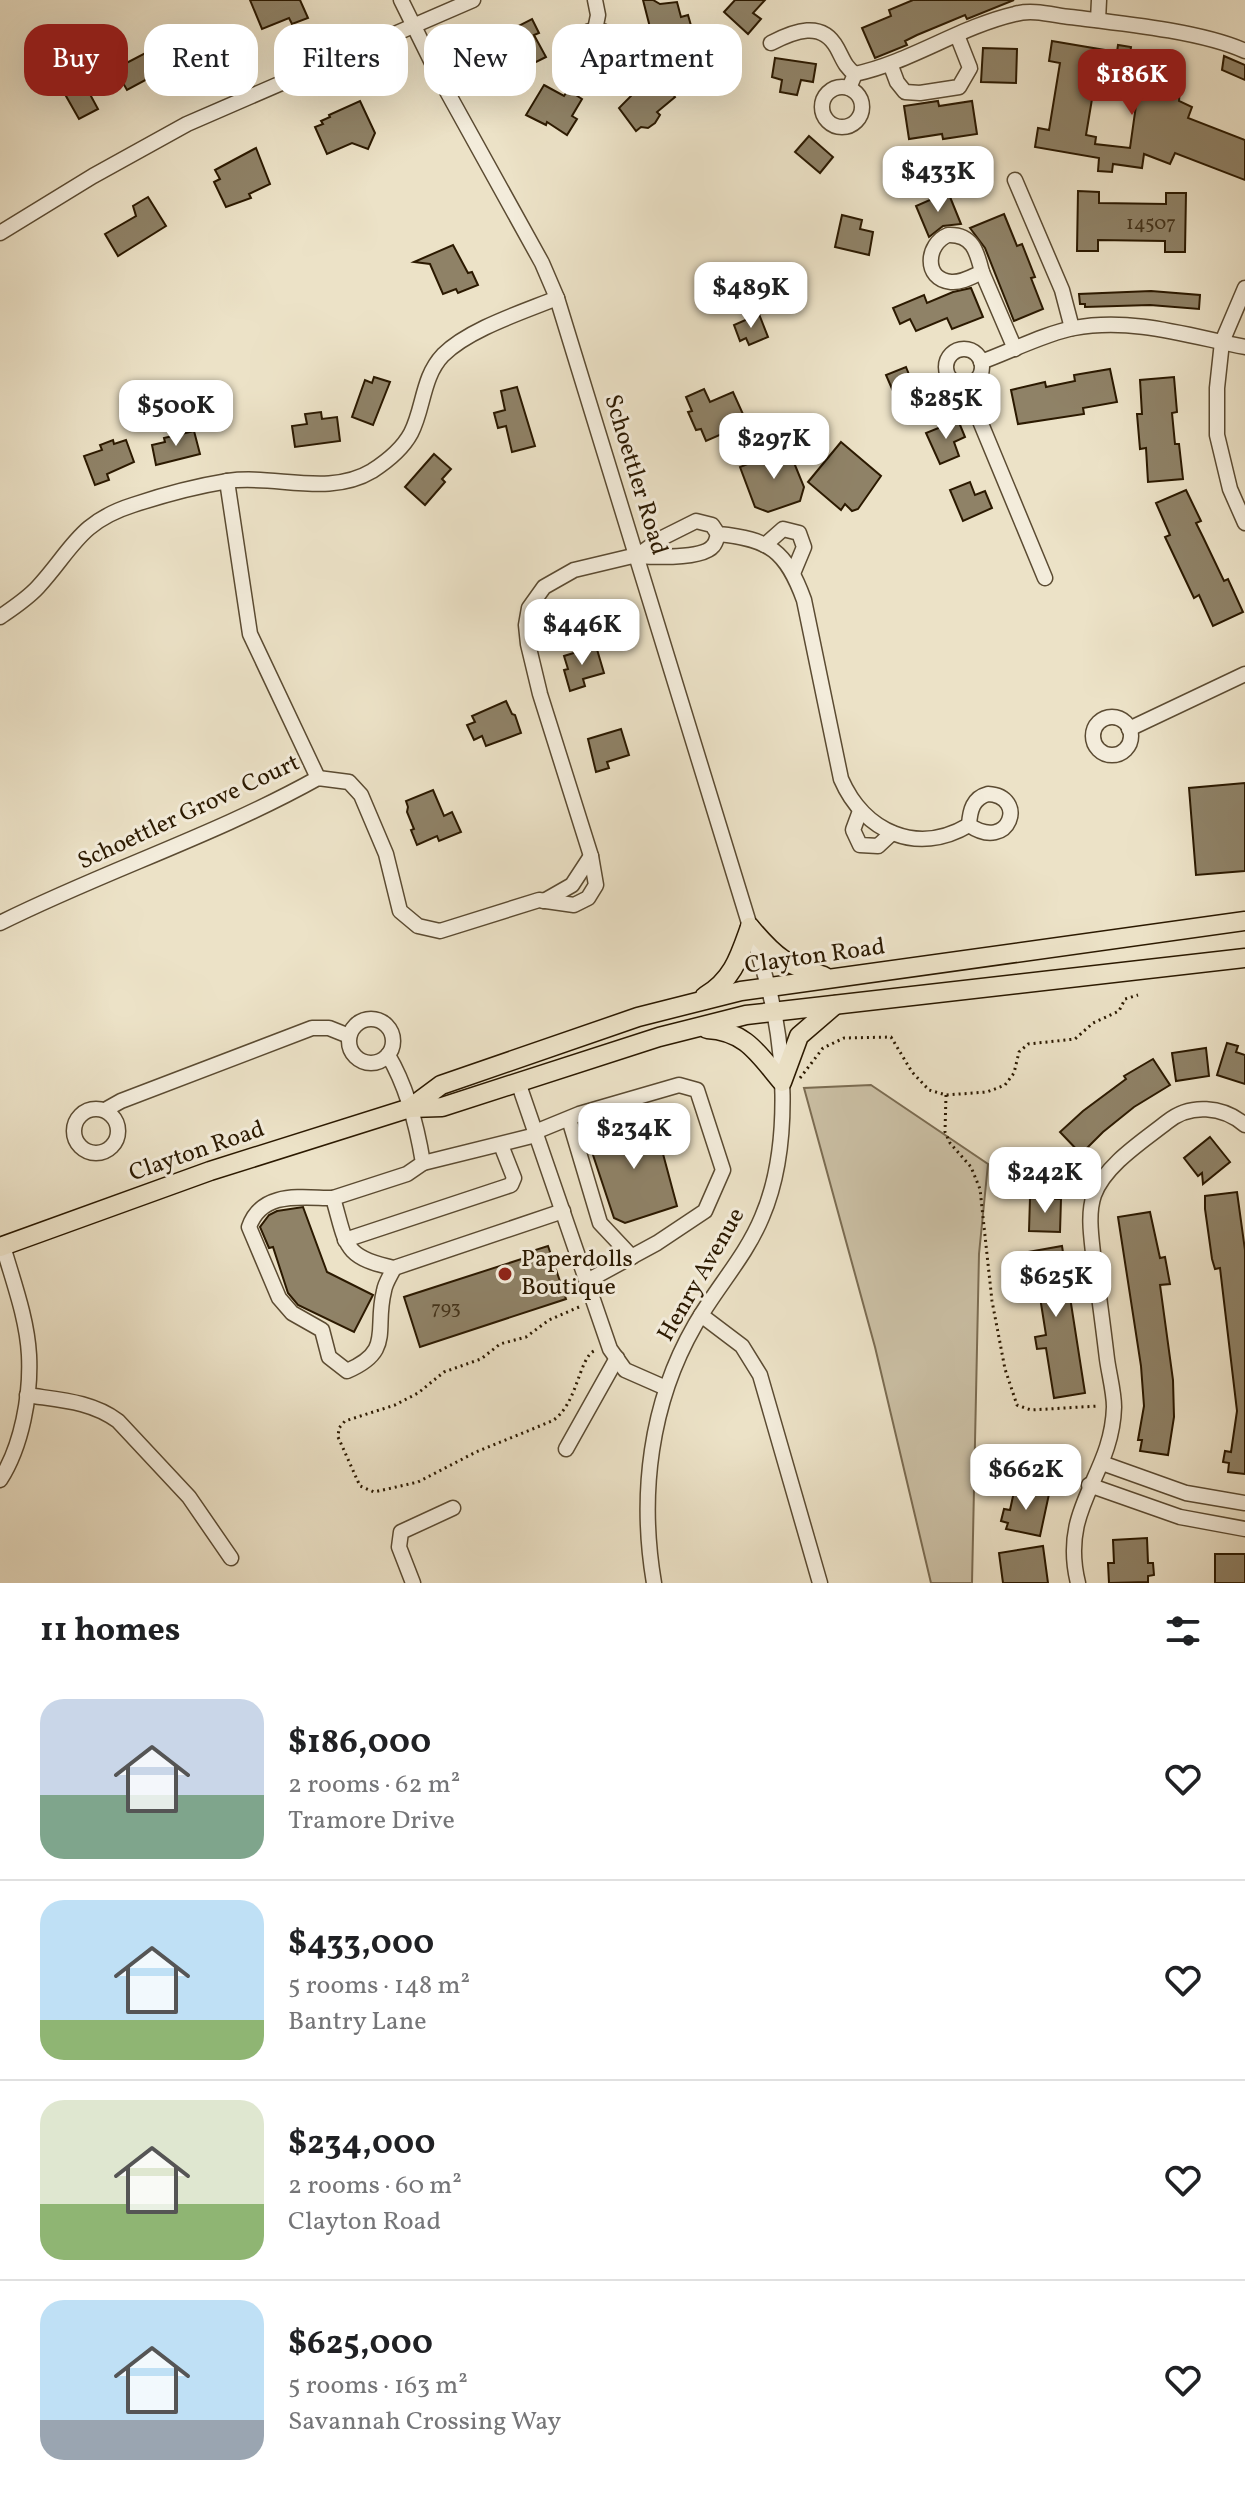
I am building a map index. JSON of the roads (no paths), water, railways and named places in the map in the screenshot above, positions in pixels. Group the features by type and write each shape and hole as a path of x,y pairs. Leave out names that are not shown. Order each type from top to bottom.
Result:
{"main road":[{"name":"Clayton Road","path":"410,1108 441,1085 638,1017 696,1001 769,987 1245,921"},
{"path":"696,1001 719,988 732,973 750,927 783,962 831,978"},
{"name":"Clayton Road","path":"2,1247 210,1171 410,1108 442,1107 692,1027 774,1011 1245,958"},
{"path":"789,1081 799,1036 835,1005"},
{"path":"692,1027 723,1030 748,1042 789,1081"}],"street":[{"name":"Schoettler Road","path":"401,0 439,77 542,263 557,298 769,987"},
{"path":"0,233 163,136 473,0"},
{"path":"595,0 596,24"},
{"path":"1098,20 1099,0"},
{"path":"771,43 802,30 821,31 829,36 852,81 891,66 1016,6 1188,36 1245,51"},
{"path":"891,66 905,92 959,87 970,68 957,35"},
{"path":"1015,180 1062,290 1072,328"},
{"path":"982,272 1015,349"},
{"path":"1245,288 1222,342 1217,388 1217,435 1230,489 1245,523"},
{"path":"0,617 39,586 76,539 106,516 131,505 227,481 330,483 368,473 383,463 411,434 425,388 443,356 461,341 557,298"},
{"path":"981,362 1072,328 1109,324 1145,326 1245,347"},
{"path":"968,350 979,356 981,362 979,378 965,385 953,382 949,377 946,365 956,351 968,350"},
{"path":"965,385 1045,578"},
{"path":"227,481 250,634 318,778"},
{"path":"637,555 696,521 712,525 718,534"},
{"path":"765,545 783,529 799,533 804,547 794,571"},
{"path":"637,555 661,557 704,553 713,547 718,534"},
{"path":"718,534 749,537 765,545 794,571 804,600 841,779 850,799 860,811 892,833 920,838 944,836 969,825"},
{"name":"Schoettler Grove Court","path":"0,923 124,870 318,778 349,782 361,795 386,854 400,911 418,926 440,931 539,900 574,905 588,898 596,885 591,856 540,694 528,644 529,608 544,587 574,570 637,555"},
{"path":"1129,729 1245,674"},
{"path":"860,811 853,830 860,845 878,846 892,833"},
{"name":"Schoettler Grove Court","path":"544,901 572,885 591,856"},
{"name":"Henry Avenue","path":"654,1583 646,1515 648,1472 666,1388 701,1315 763,1216 779,1146 789,1081 769,987"},
{"path":"377,1020 392,1035 391,1049 388,1055 375,1063 361,1061 351,1051 349,1036 357,1024 377,1020"},
{"path":"105,1110 121,1101 312,1028 329,1028 349,1036"},
{"path":"388,1055 400,1075 423,1163"},
{"path":"518,1082 610,1349 625,1370 666,1388"},
{"path":"394,1268 384,1291 377,1349 366,1363 347,1371 329,1357 322,1330 292,1313 279,1298 249,1227 254,1214 269,1203 299,1196 333,1198 407,1174 423,1163 501,1145 569,1119 679,1085 697,1090 723,1170 705,1211 587,1281"},
{"path":"1078,1583 1073,1537 1089,1485 1102,1463 1110,1439 1114,1406 1090,1231 1094,1195 1115,1163 1174,1116 1204,1108 1221,1111 1245,1125"},
{"path":"569,1119 600,1223 632,1257"},
{"path":"345,1240 511,1185 514,1178 501,1145"},
{"path":"333,1198 345,1240 353,1255 370,1263 394,1268 563,1211"},
{"path":"0,1480 19,1435 27,1395 29,1354 22,1314 2,1247"},
{"path":"701,1315 742,1346 760,1375 820,1583"},
{"path":"566,1449 617,1358"},
{"path":"27,1395 85,1404 104,1411 118,1421 189,1497 231,1558"},
{"path":"1102,1463 1186,1493 1245,1503"},
{"path":"1089,1485 1180,1517 1245,1529"},
{"path":"413,1583 399,1547 401,1532 453,1508"}],"place":[{"name":"Paperdolls Boutique","path":"505,1274"}]}
